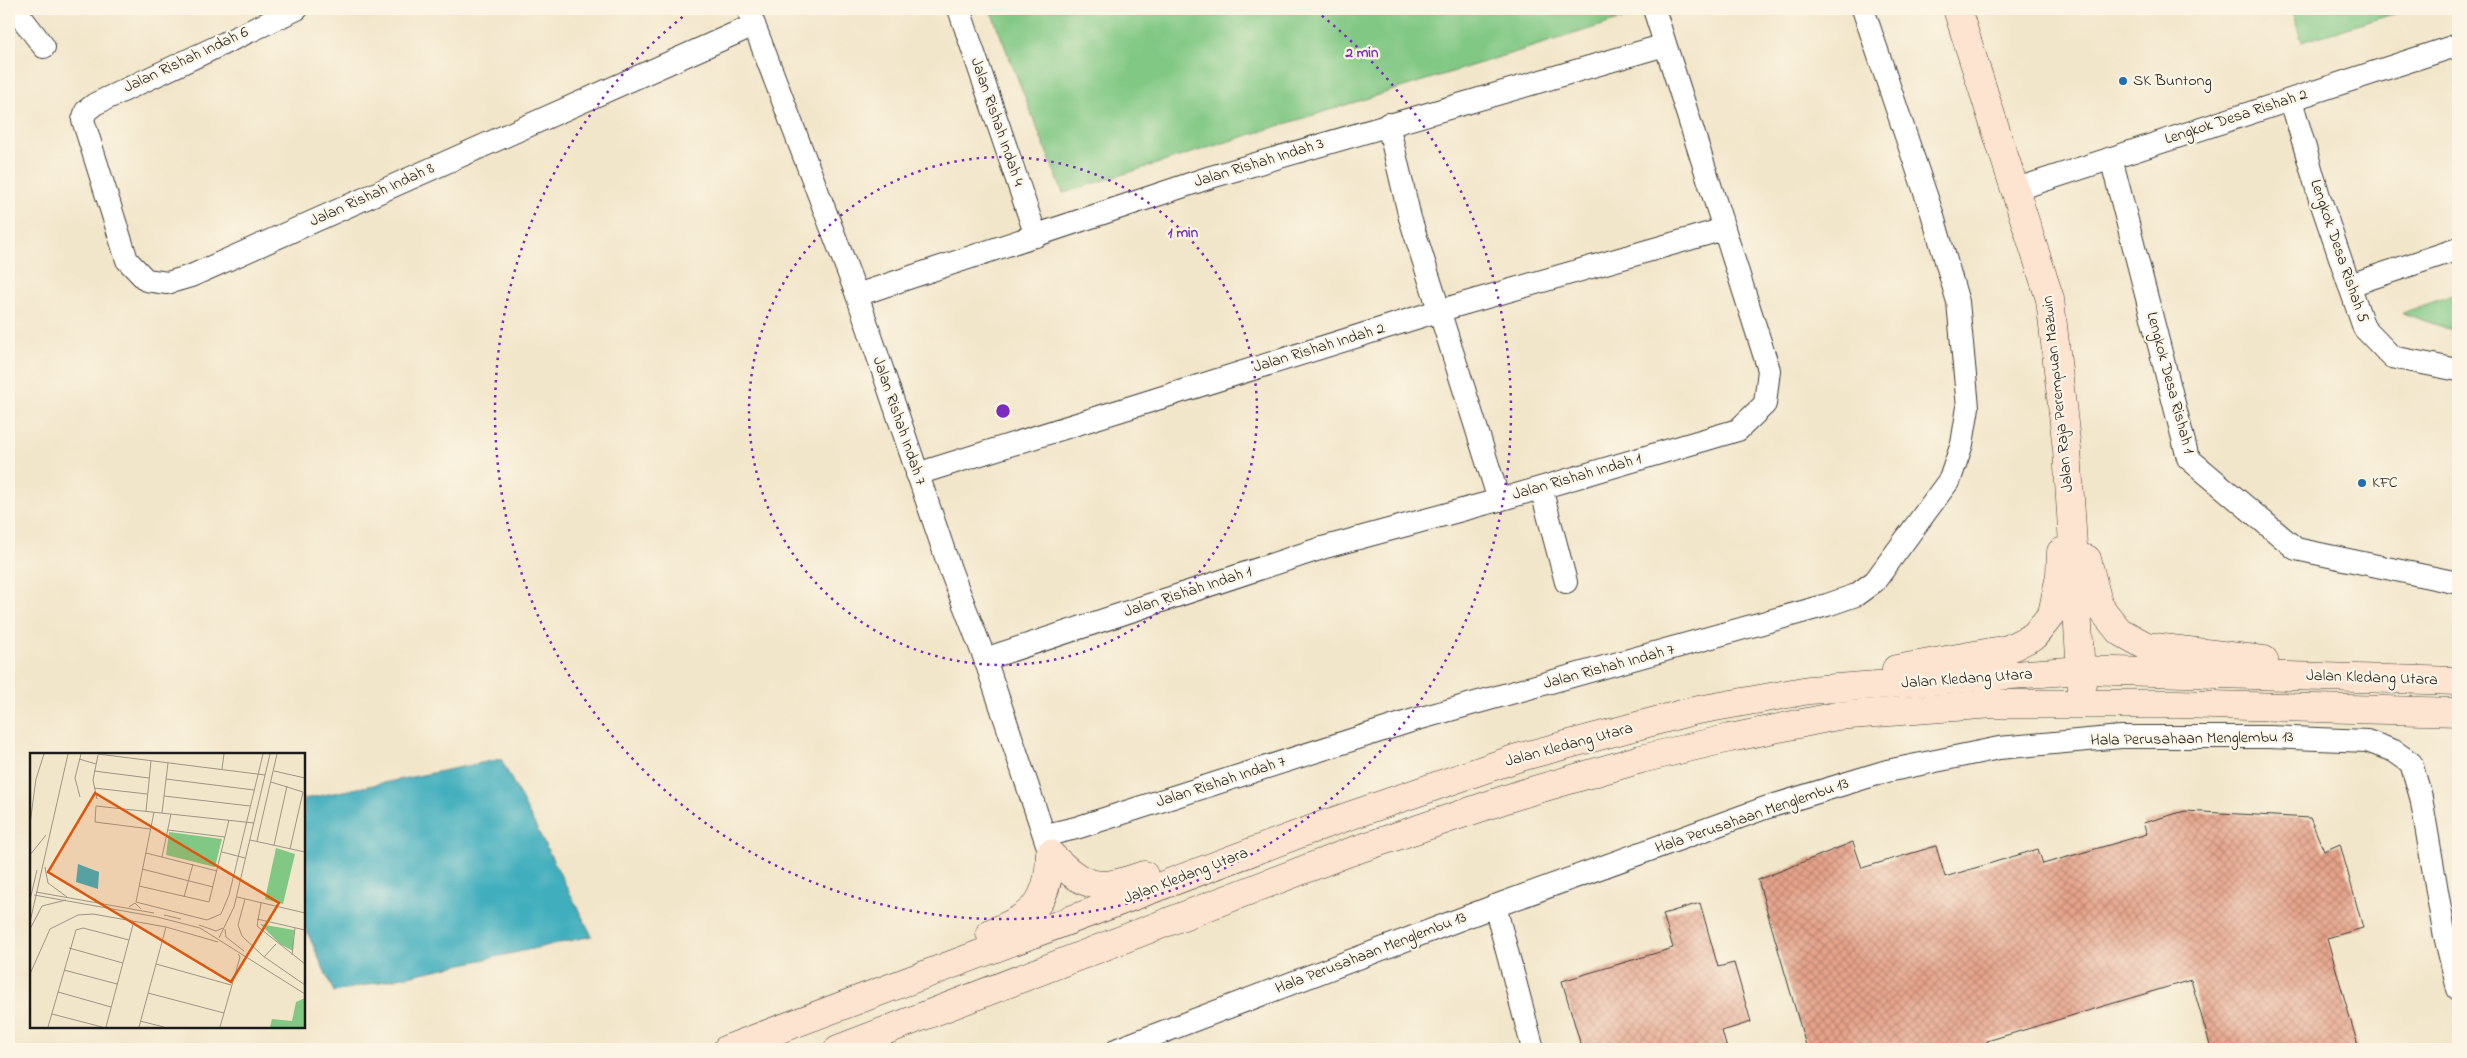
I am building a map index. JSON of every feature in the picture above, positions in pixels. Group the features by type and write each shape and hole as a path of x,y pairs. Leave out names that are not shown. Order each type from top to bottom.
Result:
{"main road":[{"name":"Jalan Raja Perempuan Mazwin","path":"1956,9 2050,298 2067,450 2082,670 2082,704"},
{"path":"2067,450 2089,568 2099,606 2118,631 2146,646 2405,678"},
{"path":"1809,690 1876,672 2008,649 2034,636 2052,614 2060,575 2067,450"},
{"name":"Jalan Kledang Utara","path":"726,1049 1323,825 1517,758 1693,712 1809,690 2082,670 2458,681"},
{"name":"Jalan Kledang Utara","path":"838,1049 1347,854 1521,794 1641,759 1837,716 1994,704 2227,705 2458,712"},
{"path":"1048,845 1071,874 1084,882 1099,886 1114,884 1230,843 1295,826 1323,825"},
{"path":"726,1049 767,1025 822,998 1002,929 1027,916 1037,908 1043,898 1050,872 1048,845"}],"street":[{"path":"15,9 44,47"},
{"name":"Jalan Rishah Indah 6","path":"83,120 86,111 95,104 297,9"},
{"name":"Jalan Rishah Indah 4","path":"959,9 1036,236"},
{"name":"Jalan Rishah Indah 1","path":"985,659 1322,548 1541,488 1738,430 1765,404 1769,370 1654,9"},
{"name":"Jalan Rishah Indah 7","path":"751,17 857,295 917,474 950,569 985,659 1048,845 1086,825 1414,720 1680,647 1856,595 1875,582 1950,479 1962,444 1968,407 1958,302 1932,213 1863,9"},
{"name":"Jalan Rishah Indah 8","path":"83,120 127,260 146,280 168,283 191,276 751,17"},
{"name":"Jalan Rishah Indah 3","path":"857,295 1212,177 1388,124 1665,45"},
{"name":"Lengkok Desa Rishah 2","path":"2014,190 2458,45"},
{"name":"Lengkok Desa Rishah 5","path":"2291,100 2319,196 2364,328 2392,358 2458,370"},
{"path":"1388,124 1410,218 1498,500"},
{"name":"Lengkok Desa Rishah 1","path":"2111,158 2188,458 2296,550 2458,583"},
{"name":"Jalan Rishah Indah 2","path":"917,474 1438,311 1724,229"},
{"path":"2350,285 2458,249"},
{"path":"1541,488 1566,582"},
{"name":"Hala Perusahaan Menglembu 13","path":"1118,1049 1142,1045 1495,906 1765,808 1887,771 2000,748 2121,737 2269,737 2357,740 2367,741 2394,751 2411,764 2421,797 2444,932 2458,989"},
{"path":"1495,906 1533,1049"}],"green space":[{"path":"990,9 1622,9 1625,18 1063,193"},
{"path":"2291,9 2409,9 2302,42"},
{"path":"2458,293 2458,332 2402,313"}],"water":[{"path":"501,759 592,936 334,992 305,927 305,799"}],"building":[{"path":"2185,811 2310,818 2324,851 2340,844 2363,928 2327,938 2359,1049 2211,1049 2191,980 1987,1041 1990,1049 1807,1049 1758,880 1853,842 1862,868 1936,846 1945,877 2038,849 2043,864 2147,834 2143,823"},
{"path":"1700,903 1718,967 1734,963 1751,1022 1722,1031 1727,1049 1582,1049 1562,981 1673,948 1663,914"}],"place":[{"name":"SK Buntong","path":"2123,81"},
{"name":"KFC","path":"2362,483"}]}
